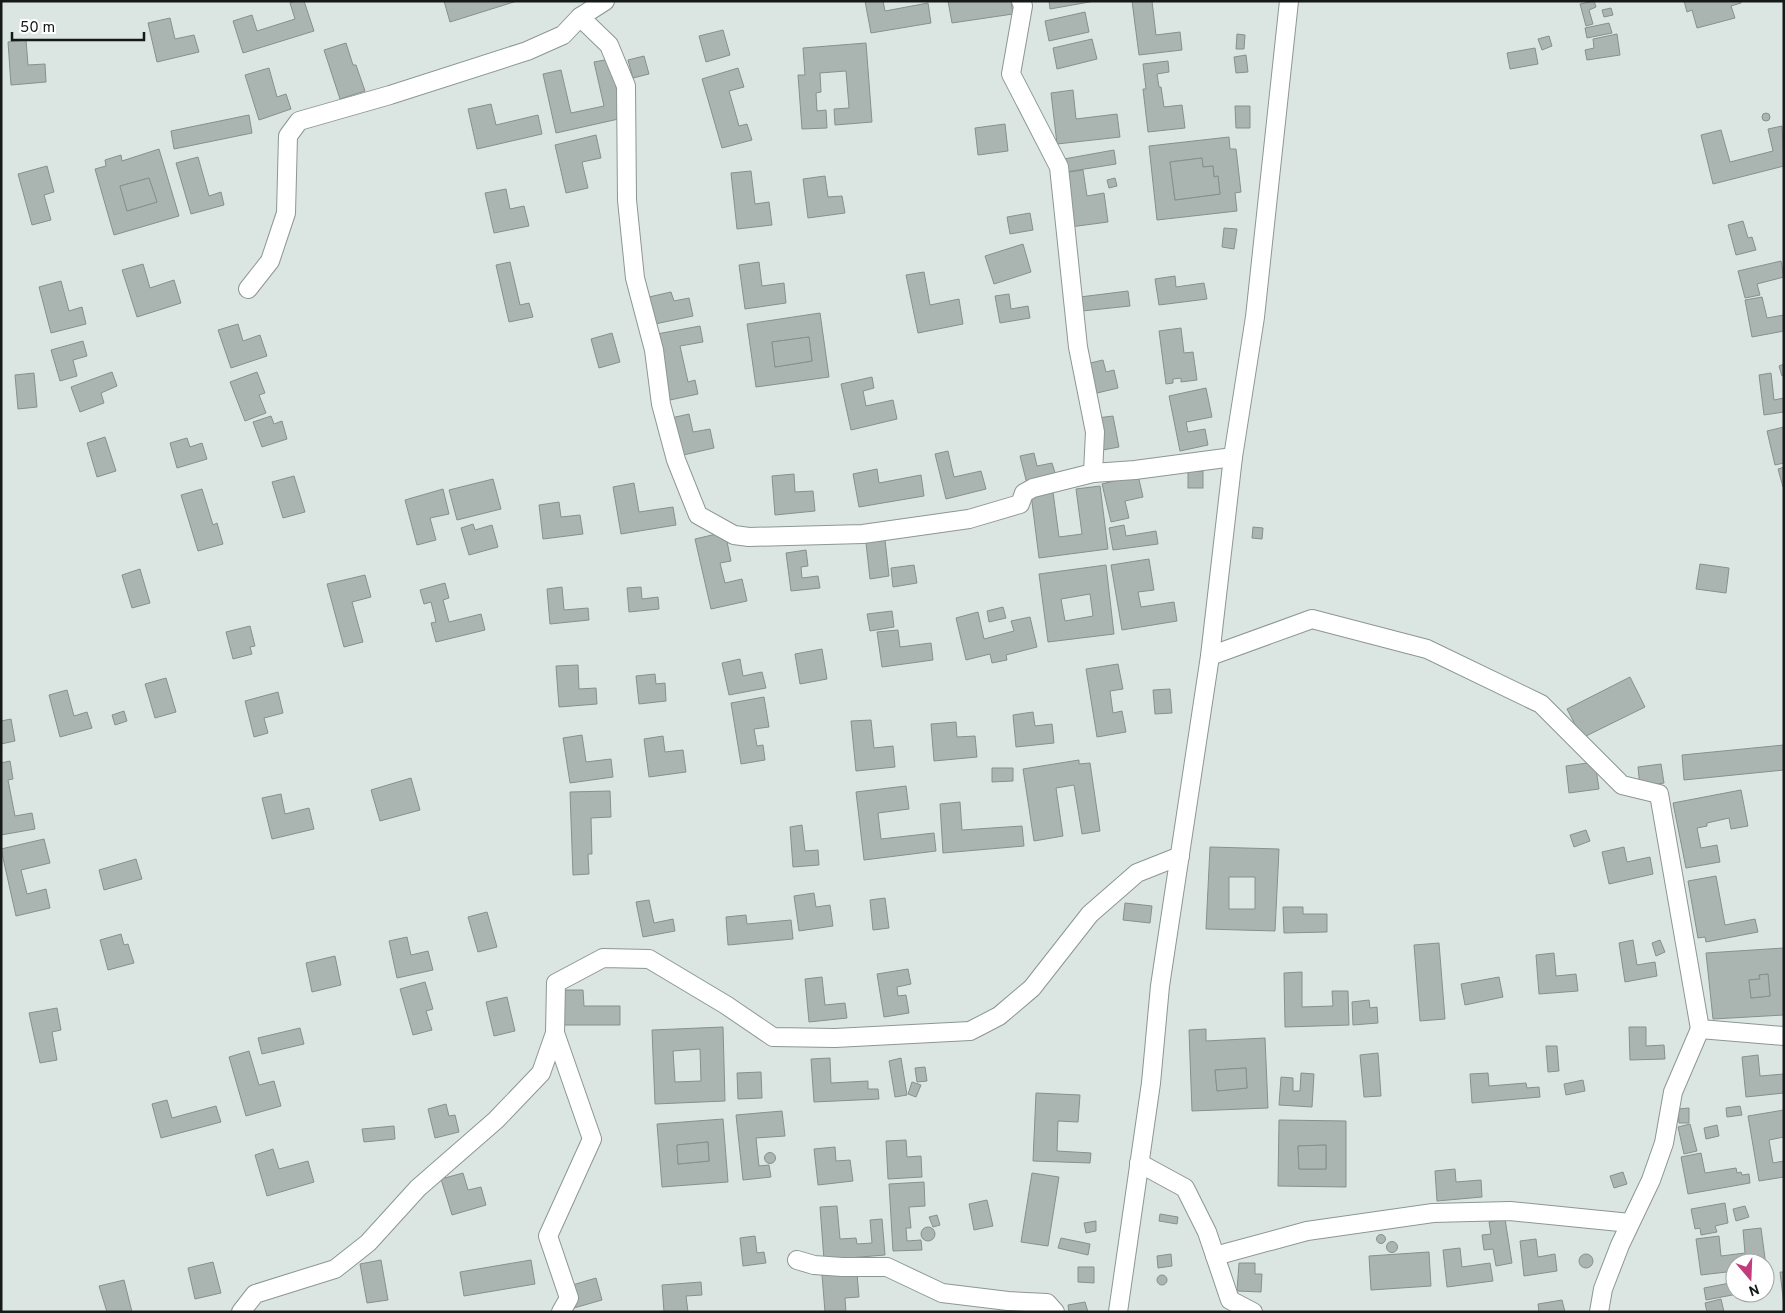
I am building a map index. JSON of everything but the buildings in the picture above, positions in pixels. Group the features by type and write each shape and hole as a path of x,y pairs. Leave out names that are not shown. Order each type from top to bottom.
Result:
{"street":[{"path":"248,289 270,261 286,214 288,136 298,121 390,95 527,51 563,35 580,17 605,1"},
{"path":"1022,1 1023,6 1011,74 1059,167 1078,347 1095,432 1093,473"},
{"path":"1118,1312 1151,1083 1160,986 1210,656 1234,457 1256,317 1289,1"},
{"path":"580,17 609,45 626,86 627,200 635,278 654,350 661,404 676,460 698,515 734,535 749,537 863,534 969,519 1020,504 1024,493 1033,488 1093,473 1135,470 1234,457"},
{"path":"1210,656 1312,619 1427,649 1541,704 1622,785 1659,794 1700,1029 1673,1092 1664,1143 1650,1180 1620,1245 1603,1289 1598,1312"},
{"path":"241,1312 255,1294 336,1269 368,1243 418,1188 496,1120 541,1073 555,1033 556,984 603,958 649,959 726,1006 773,1038 835,1038 970,1031 999,1016 1032,988 1090,914 1137,873 1180,856"},
{"path":"1700,1029 1784,1036"},
{"path":"555,1033 592,1139 548,1236 568,1298 561,1312"},
{"path":"1140,1163 1185,1188 1208,1232 1230,1300 1252,1312"},
{"path":"1215,1256 1308,1231 1433,1213 1510,1211 1630,1223"},
{"path":"797,1260 814,1266 887,1267 942,1294 1047,1303 1054,1312"}]}
